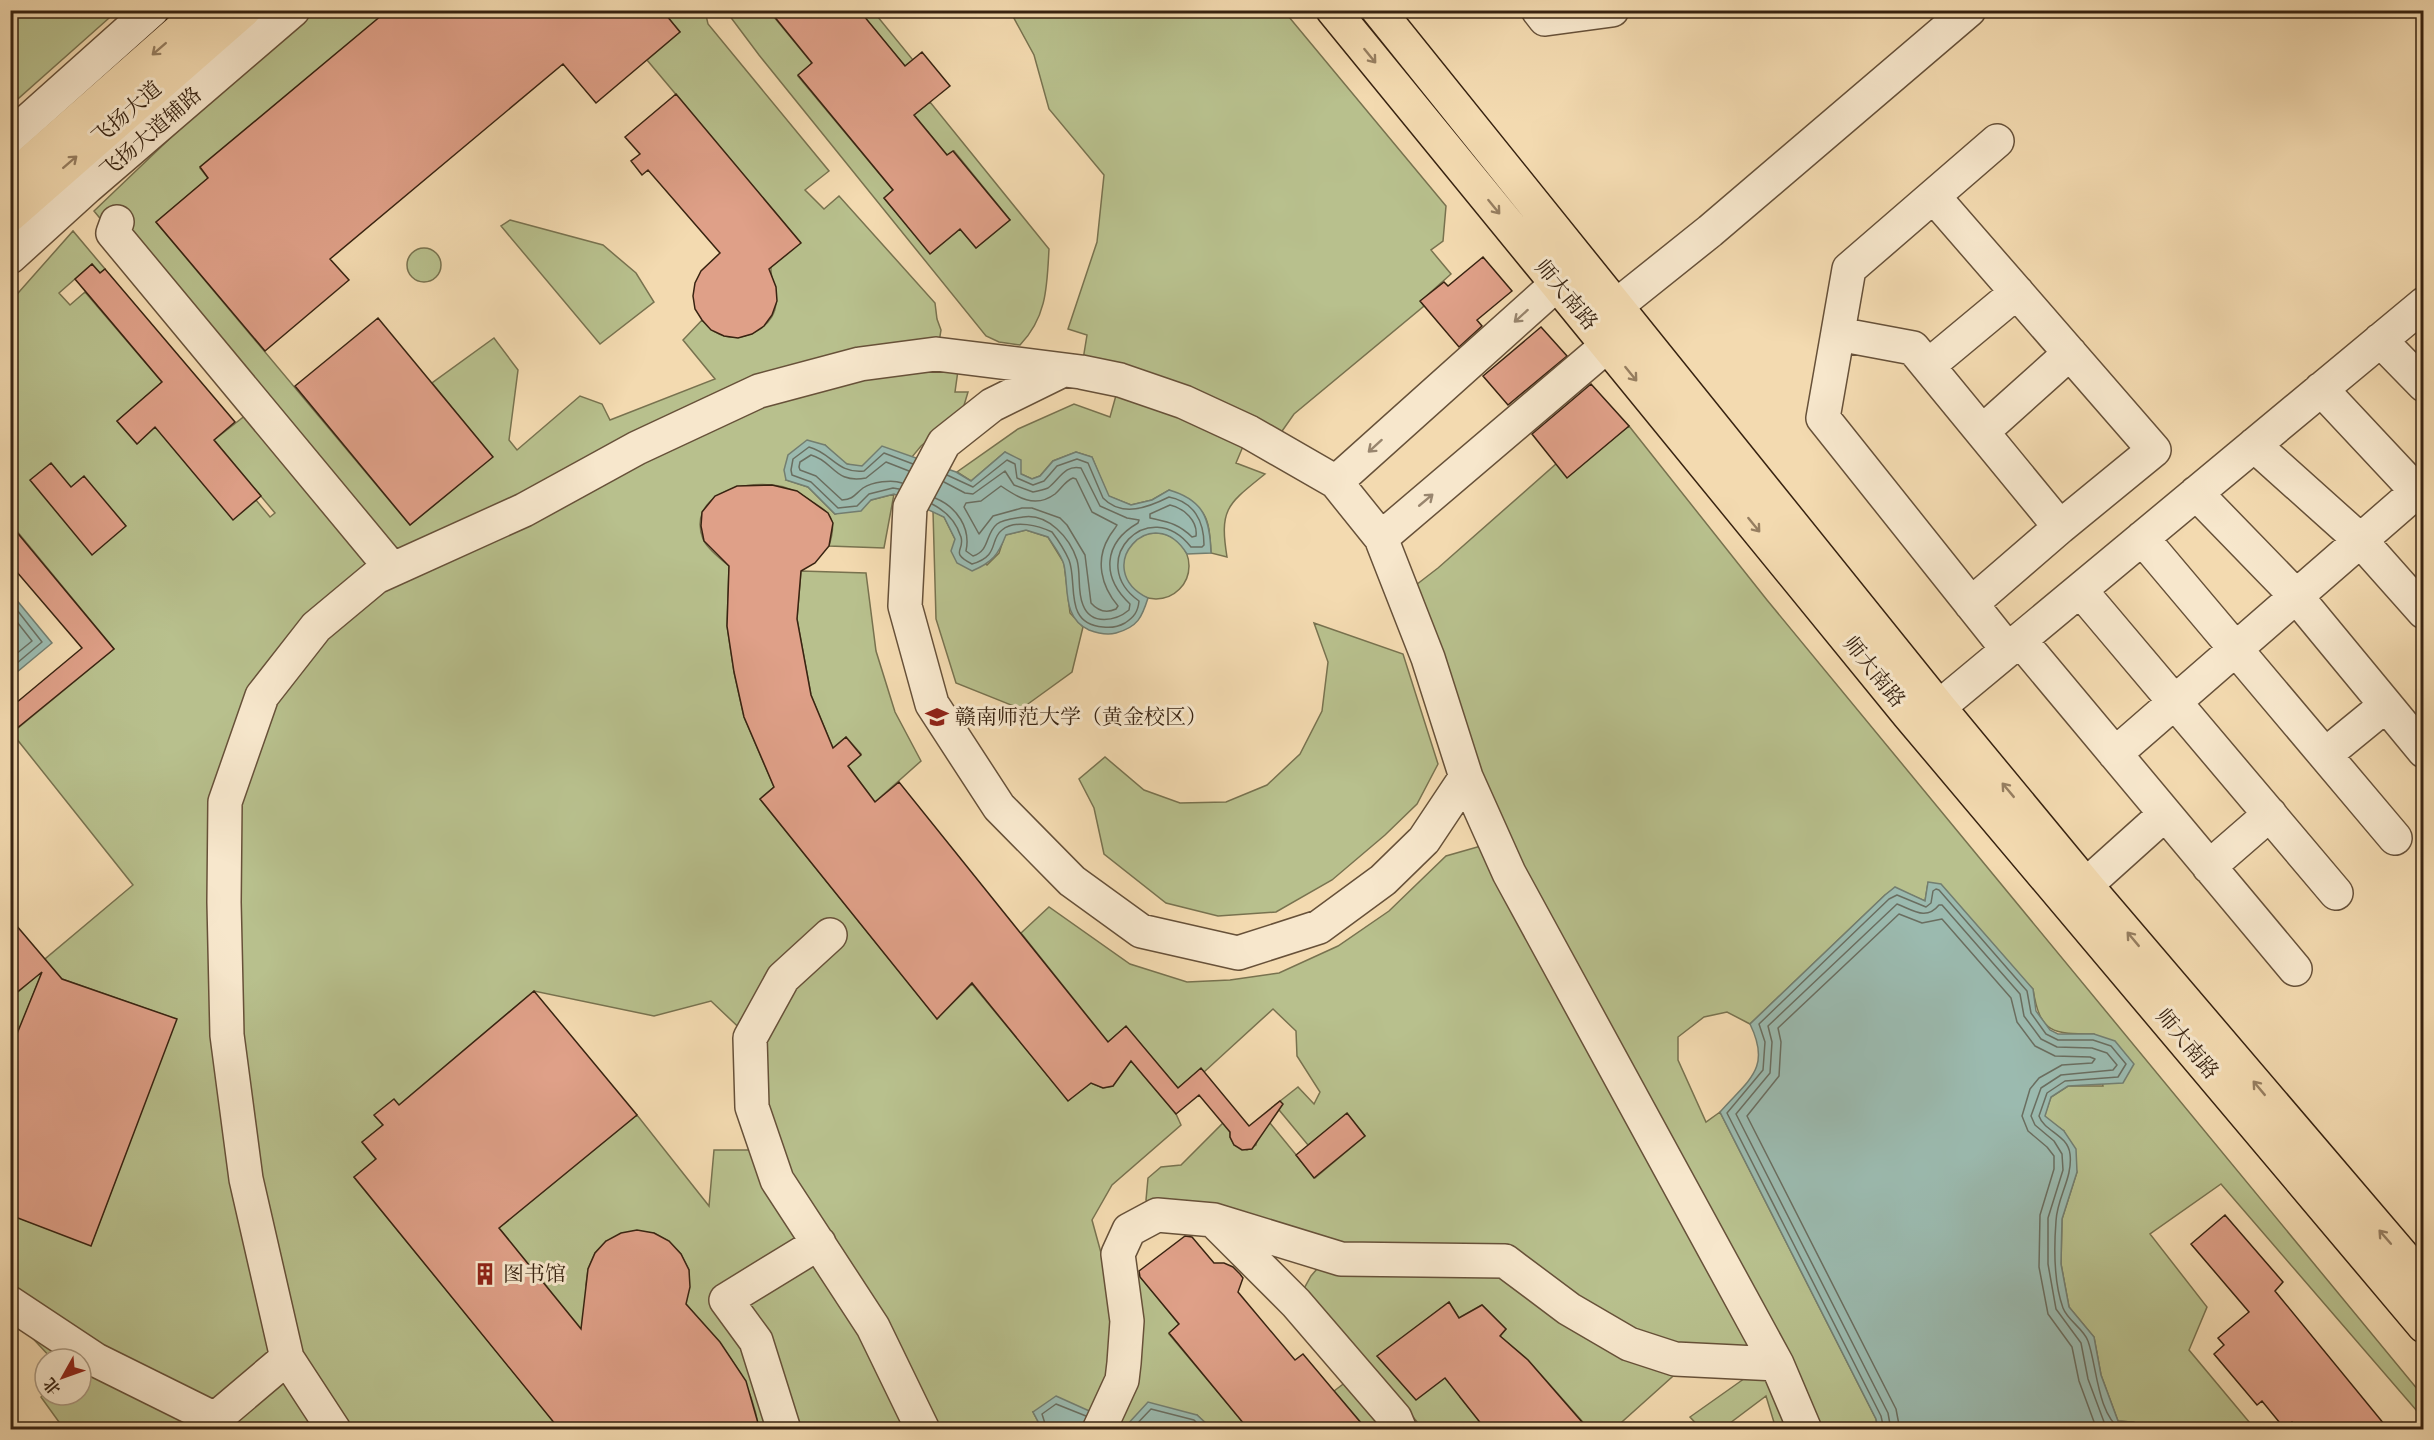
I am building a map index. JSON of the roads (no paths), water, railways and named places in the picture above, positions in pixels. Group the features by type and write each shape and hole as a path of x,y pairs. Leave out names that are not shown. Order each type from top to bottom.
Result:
{"main road":[{"name":"飞扬大道","path":"18,173 203,10"},
{"name":"飞扬大道","path":"10,214 244,10"},
{"name":"师大南路","path":"1333,10 1568,273 1925,734 2424,1326"},
{"name":"师大南路","path":"1378,10 1568,273"},
{"name":"师大南路","path":"1611,326 1939,707 2086,885 2424,1281"}],"street":[{"path":"10,137 152,10"},
{"path":"223,72 257,10"},
{"name":"飞扬大道辅路","path":"10,257 293,10"},
{"path":"1538,10 1545,19 1612,10"},
{"path":"1382,538 1710,231 1969,10"},
{"path":"18,173 70,84"},
{"path":"1997,141 1849,269 1823,418 1971,604 2014,645 2115,754 2295,969"},
{"path":"10,219 87,188"},
{"path":"1934,196 2154,450 1971,604"},
{"path":"117,222 113,233 392,569"},
{"path":"1336,482 1568,273"},
{"path":"1928,366 2017,292"},
{"path":"1939,707 2424,304"},
{"path":"1838,334 1913,348 2060,527"},
{"path":"2380,340 2424,385"},
{"path":"334,1430 286,1358 246,1179 227,1035 224,902 225,802 262,696 316,627 375,577 524,510 637,448 759,391 860,364 936,354 1081,372 1120,380 1184,402 1273,444 1336,482 1382,538 1428,658 1466,777 1509,873 1777,1364 1805,1430"},
{"path":"1982,432 2070,354"},
{"path":"1061,371 992,405 944,443 910,507 905,606 932,704 999,807 1072,881 1141,931 1238,953 1319,927 1383,880 1424,840 1466,777"},
{"path":"2115,754 2360,540 2421,491 2321,389"},
{"path":"2254,445 2360,540 2424,612"},
{"path":"2196,493 2296,596 2424,751"},
{"path":"2142,538 2395,838"},
{"path":"2080,590 2336,893"},
{"path":"2325,755 2386,705"},
{"path":"2086,885 2165,814"},
{"path":"2210,867 2270,814"},
{"path":"830,935 783,978 750,1038 752,1107 777,1180 873,1327 923,1430"},
{"path":"1100,1430 1122,1380 1127,1321 1118,1254 1129,1230 1157,1215 1214,1220 1341,1259 1505,1262 1569,1309 1629,1344 1675,1359 1777,1364"},
{"path":"1214,1220 1296,1304 1395,1418 1400,1430"},
{"path":"784,1430 756,1341 726,1300 819,1243"},
{"path":"10,1303 96,1360 208,1424 286,1358"}],"water":[{"path":"807,440 825,445 847,464 862,466 882,446 956,472 971,481 1005,452 1021,460 1021,474 1032,479 1040,476 1053,461 1076,452 1092,457 1109,496 1131,505 1152,500 1169,490 1190,499 1203,512 1209,530 1211,553 1187,554 1173,539 1158,533 1144,536 1133,544 1125,557 1124,571 1131,585 1148,598 1144,611 1134,624 1123,631 1110,634 1095,632 1080,625 1074,618 1068,602 1063,562 1048,537 1026,530 1006,535 994,557 972,571 957,563 951,551 955,539 944,517 894,494 871,500 861,511 835,514 808,487 786,480 784,470 788,455"},
{"path":"10,592 52,643 11,677 10,677"},
{"path":"1928,882 1941,884 2033,989 2036,1011 2050,1030 2058,1034 2094,1034 2115,1041 2134,1064 2123,1083 2068,1086 2051,1097 2045,1116 2064,1131 2076,1149 2077,1172 2062,1219 2061,1264 2069,1307 2094,1337 2101,1375 2118,1421 2133,1422 2123,1429 1878,1429 1876,1419 1720,1112 1748,1082 1758,1063 1759,1052 1750,1024 1895,887 1925,901"},
{"path":"1056,1396 1125,1427 1148,1402 1197,1415 1212,1429 1042,1429 1033,1412"}],"place":[{"name":"赣南师范大学（黄金校区）","path":"937,717"},
{"name":"图书馆","path":"485,1274"}]}
